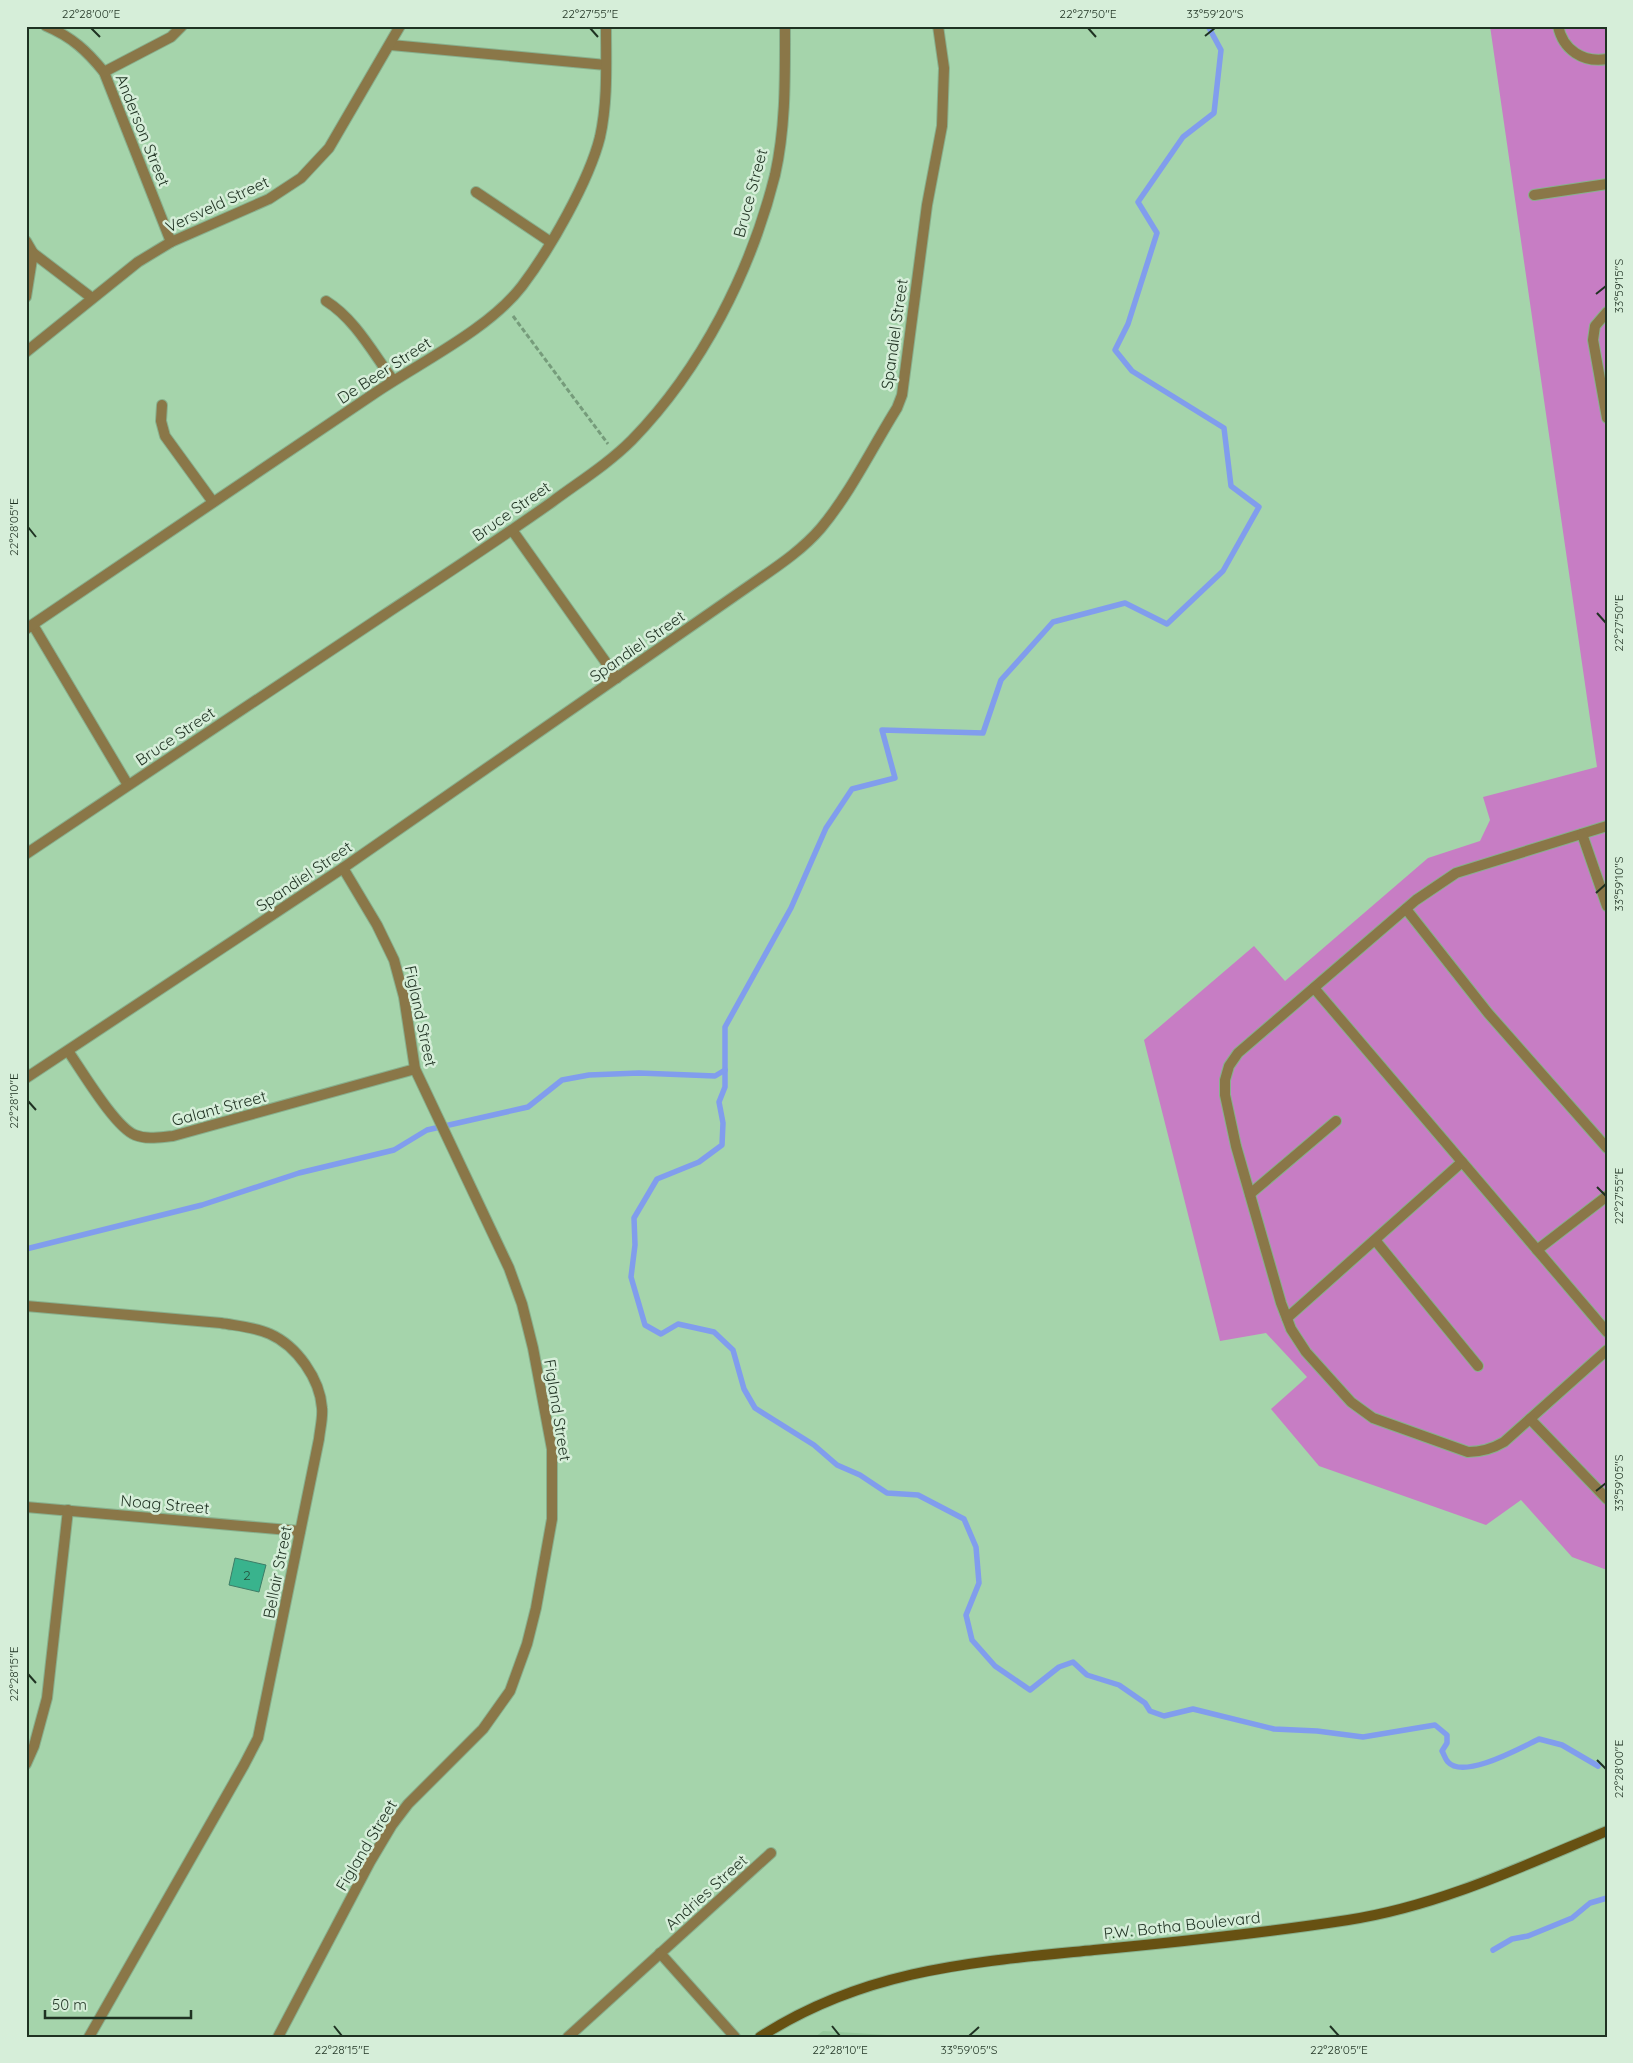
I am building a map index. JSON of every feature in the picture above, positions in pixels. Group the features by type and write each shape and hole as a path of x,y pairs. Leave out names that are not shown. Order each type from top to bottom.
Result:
{"street":[{"name":"Anderson Street","path":"46,26 64,34 85,49 104,72 171,242"},
{"path":"104,72 171,37 182,26"},
{"name":"Versveld Street","path":"26,352 138,262 171,242 269,200 301,178 329,148 391,45 400,26"},
{"name":"De Beer Street","path":"30,627 393,380 456,341 504,305 520,287 575,199 600,138 604,111 606,26"},
{"name":"Bruce Street","path":"26,854 512,530 615,454 632,439 671,393 701,349 730,300 758,230 775,173 785,105 786,26"},
{"name":"Spandiel Street","path":"26,1078 343,868 767,574 796,552 820,530 838,507 897,408 904,383 927,205 942,126 944,68 938,26"},
{"path":"1558,26 1566,44 1575,55 1607,59"},
{"path":"391,45 606,65"},
{"path":"1534,195 1607,184"},
{"path":"476,192 550,241"},
{"path":"26,241 33,253 92,298"},
{"path":"26,297 33,253"},
{"path":"326,301 339,309 393,380"},
{"path":"1607,312 1595,326 1593,340 1607,418"},
{"path":"162,404 161,421 165,436 213,502"},
{"path":"512,530 617,678"},
{"path":"30,627 128,785"},
{"path":"1607,826 1456,873 1438,884 1238,1052 1229,1066 1225,1080 1225,1095 1250,1194 1287,1318 1306,1352 1351,1402 1373,1418 1468,1452 1479,1452 1504,1442 1607,1350"},
{"path":"1582,834 1607,906"},
{"name":"Figland Street","path":"278,2037 370,1862 392,1825 408,1804 483,1729 510,1691 527,1644 547,1554 552,1519 552,1449 533,1348 522,1304 510,1268 414,1068 404,997 394,960 343,868"},
{"path":"1406,909 1488,1013 1607,1148"},
{"path":"1314,988 1607,1332"},
{"name":"Galant Street","path":"68,1051 119,1123 134,1135 148,1138 173,1136 414,1068"},
{"path":"1250,1194 1336,1121"},
{"path":"1287,1318 1462,1162"},
{"path":"1537,1250 1607,1196"},
{"path":"1375,1240 1478,1366"},
{"name":"Bellair Street","path":"26,1306 248,1327 271,1335 292,1350 318,1385 322,1408 319,1439 258,1738 89,2037"},
{"path":"1530,1418 1607,1499"},
{"name":"Noag Street","path":"26,1507 300,1531"},
{"path":"26,1764 47,1698 68,1510"},
{"name":"P.W. Botha Boulevard","path":"760,2037 838,1996 887,1980 927,1970 974,1962 1218,1938 1351,1920 1407,1908 1473,1888 1607,1831"},
{"name":"Andries Street","path":"568,2037 771,1853"},
{"name":"Andries Street","path":"660,1952 735,2037"}],"path":[{"path":"504,305 615,454"}],"shaded area":[{"path":"1490,26 1607,26 1607,1570 1572,1557 1521,1500 1486,1525 1319,1466 1271,1409 1307,1377 1266,1333 1220,1341 1144,1040 1254,946 1285,981 1428,858 1480,841 1490,820 1483,797 1597,767"},
{"path":"823,2031 918,2037 815,2037"}],"building":[{"path":"235,1558 266,1565 259,1592 229,1585"}],"waterway":[{"path":"1208,26 1221,50 1214,113 1183,137 1138,202 1157,233 1128,324 1115,350 1132,371 1224,428 1231,486 1259,507 1223,571 1167,624 1125,603 1053,622 1001,680 983,733 882,730 895,778 852,789 826,828 791,908 725,1027 725,1087 719,1102 723,1123 722,1145 699,1162 657,1179 634,1218 635,1245 631,1277 645,1325 661,1334 678,1324 714,1332 733,1350 744,1389 755,1408 814,1445 837,1465 860,1475 887,1493 918,1495 964,1519 976,1547 979,1583 966,1615 972,1640 995,1666 1030,1690 1059,1667 1073,1662 1087,1675 1119,1685 1145,1703 1150,1711 1164,1716 1193,1709 1274,1729 1317,1731 1363,1737 1435,1725 1447,1735 1447,1743 1442,1751 1448,1762 1456,1767 1479,1765 1507,1755 1539,1739 1562,1745 1598,1766"},
{"path":"26,1249 202,1205 299,1173 394,1150 427,1130 528,1107 562,1080 589,1075 639,1073 715,1076 725,1070"},
{"path":"1493,1950 1512,1939 1528,1936 1572,1918 1590,1903 1607,1898"}]}
